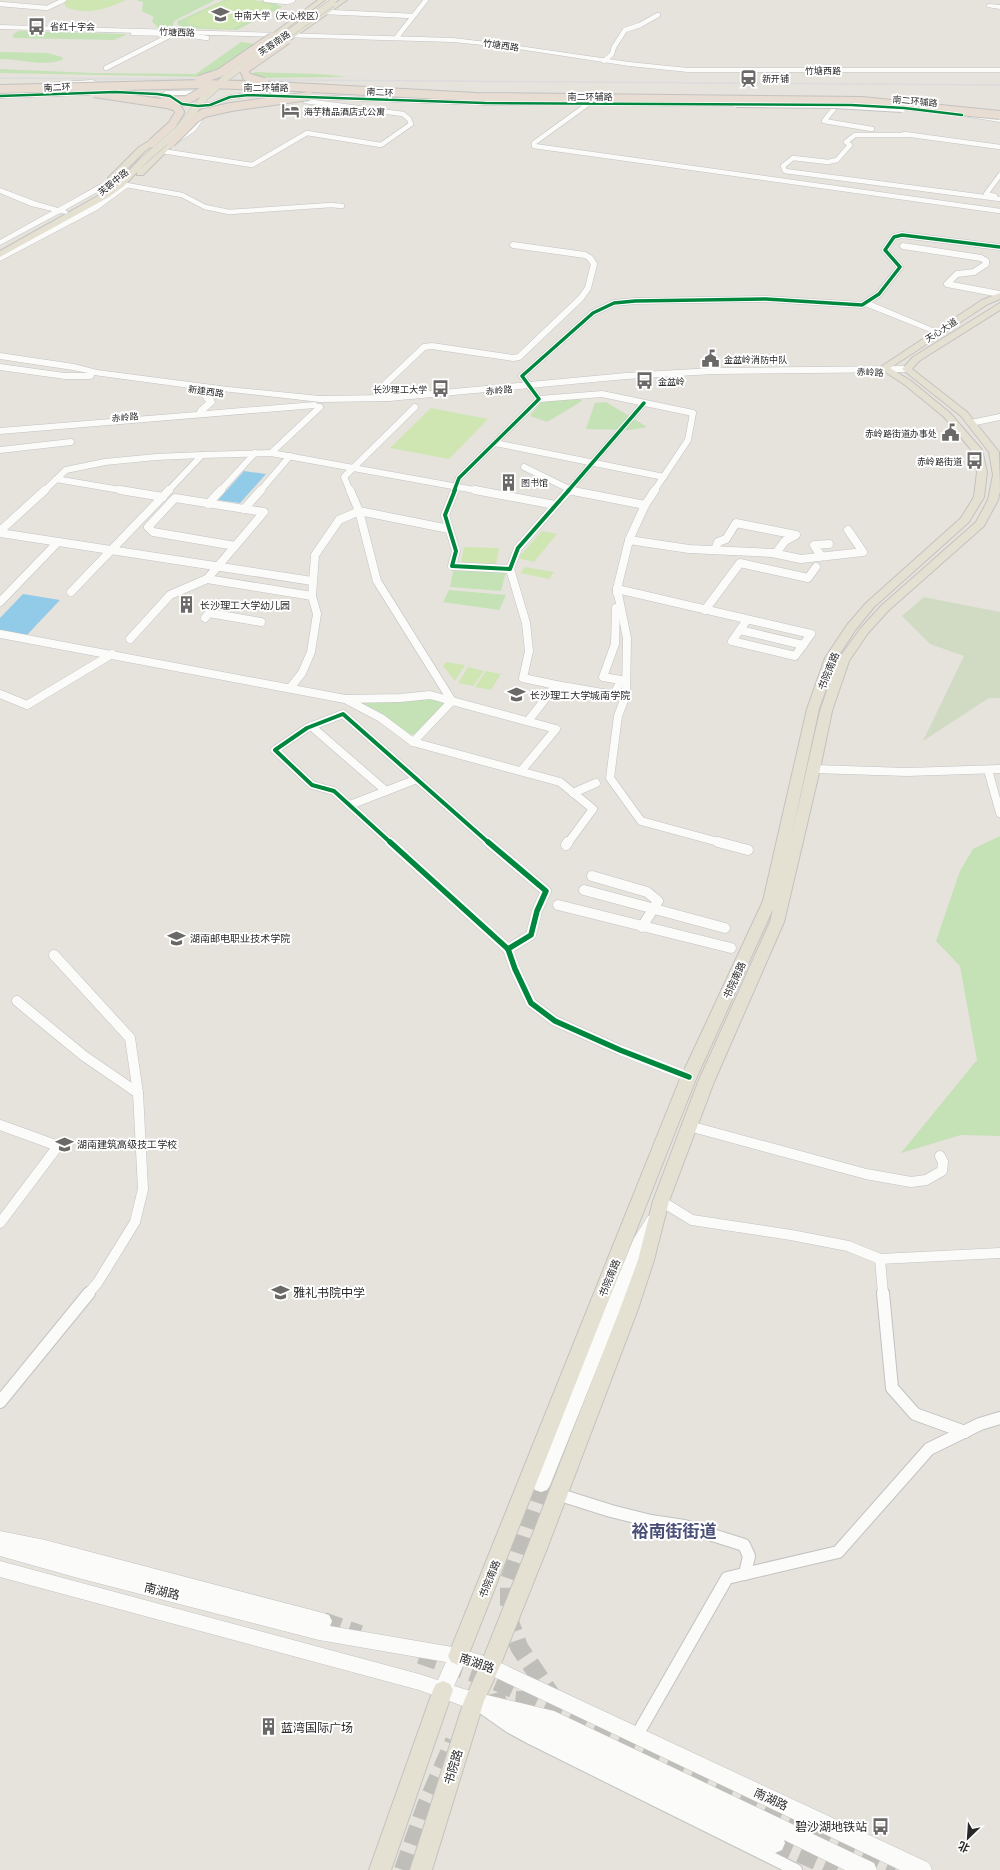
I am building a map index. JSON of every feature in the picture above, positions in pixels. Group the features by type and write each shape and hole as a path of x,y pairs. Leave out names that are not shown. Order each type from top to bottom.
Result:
{"highway":[{"path":"18,88 82,84 190,81 204,79 220,73 275,34"},
{"path":"294,35 246,68 245,75 253,80 266,82 400,93"},
{"name":"南二环","path":"0,92 18,88 113,84 199,84 276,86 514,98 880,102 1000,114"},
{"path":"151,86 141,90 137,95 145,99 176,107 180,112 172,125 152,143"},
{"name":"南二环","path":"0,92 161,87 190,88"},
{"path":"229,88 251,91 257,96 254,100 244,102 219,103 213,100 208,92 182,101 160,101 153,97 162,90 190,88 229,88 314,92"},
{"path":"0,92 79,92 158,103"},
{"path":"252,104 274,98 279,94 279,92"},
{"path":"171,143 196,118 204,113 252,104 318,96 502,101"}],"main road":[{"path":"208,92 224,76 237,66 262,61 294,35 344,0"},
{"path":"237,66 237,59 329,1"},
{"name":"芙蓉南路","path":"208,92 329,1"},
{"path":"989,6 1000,7"},
{"name":"竹塘西路","path":"0,27 275,34 470,42 652,66 696,69 1000,69"},
{"path":"257,34 275,34"},
{"name":"竹塘西路","path":"294,35 397,37 483,42 605,60"},
{"name":"南二环辅路","path":"0,92 92,82 97,83 99,89 112,91 299,94 305,93 316,87 329,86 444,94 830,99 966,108 1000,114"},
{"path":"0,92 95,94 115,92 162,94 186,105 198,106 217,102"},
{"path":"162,151 181,139 196,125 203,113 217,102 218,97 208,92 182,96 178,102 175,116"},
{"name":"芙蓉中路","path":"0,249 100,190 113,184 141,161 208,92"},
{"name":"南二环辅路","path":"217,102 236,96 249,95 485,103 837,105 904,108 1000,120"},
{"path":"100,190 175,116 185,113 199,114 303,99 332,98"},
{"path":"691,101 829,98 885,100 966,108"},
{"path":"691,101 865,106 962,115"},
{"path":"142,149 152,143"},
{"path":"0,260 94,208 124,185 171,143"},
{"path":"124,185 141,161"},
{"name":"芙蓉中路","path":"0,254 124,185"},
{"path":"0,190 34,204 62,212"},
{"path":"0,243 62,212"},
{"name":"天心大道","path":"888,370 938,332 985,302 1000,295"},
{"path":"868,304 938,332"},
{"name":"天心大道","path":"907,368 916,359 1000,306"},
{"name":"新建西路","path":"0,358 74,367 95,375"},
{"name":"新建西路","path":"0,363 239,396"},
{"name":"新建西路","path":"0,367 65,376 95,375 319,406"},
{"name":"赤岭路","path":"0,427 201,411 213,409 239,396 320,400 389,398 685,375 867,371 907,368"},
{"name":"书院南路","path":"490,1666 629,1309 646,1260 659,1208 689,1126 706,1082 777,922 814,769 826,711 843,661 864,631 885,608 980,524 997,500 999,475 994,452 964,414 907,368"},
{"name":"书院南路","path":"458,1656 689,1077 770,901 813,709 831,658 851,627 861,616 965,520 979,497 982,472 978,452 947,415 908,383 888,370"},
{"name":"赤岭路","path":"0,431 220,412 319,406 531,386"},
{"path":"190,389 205,394 210,399 211,403 201,411"},
{"name":"赤岭路","path":"220,412 240,404 239,396"},
{"path":"541,1485 640,1244 659,1208"},
{"path":"0,1539 44,1548 322,1621"},
{"name":"南湖路","path":"0,1548 86,1572 319,1632 458,1656 490,1666 922,1870"},
{"name":"南湖路","path":"0,1569 443,1690 474,1701 548,1717 867,1870"},
{"path":"380,1870 443,1690 458,1656"},
{"name":"书院路","path":"421,1870 474,1701 490,1666"},
{"path":"474,1701 560,1739 775,1843"}],"street":[{"path":"0,4 47,8 64,0"},
{"path":"266,0 287,2 293,0"},
{"path":"397,37 426,0"},
{"path":"327,12 413,16"},
{"path":"605,60 612,54 614,46 625,30 640,25 658,15"},
{"path":"133,33 173,34 207,38"},
{"path":"106,68 173,34"},
{"path":"162,151 252,165 307,132 381,145 411,124 409,119 403,114 305,101 303,99"},
{"path":"588,104 534,143 534,146 1000,211"},
{"path":"837,105 824,121 829,124 1000,147"},
{"path":"910,135 854,135 846,142 850,145 836,160 828,162 793,158 783,166 784,171 1000,199"},
{"path":"1000,175 986,194 1000,196"},
{"path":"124,185 182,195 205,207 229,212 301,206 342,206"},
{"path":"539,399 531,386 522,376 593,313 614,303 766,300 862,305 868,304 886,288 900,267 885,250 894,237 902,235 1000,247"},
{"path":"949,253 957,242"},
{"path":"389,398 385,384 424,347 432,346 513,358 519,357 581,298 588,288 594,264 590,258 585,255 513,245"},
{"path":"903,246 982,258 986,261 986,264 974,272 957,274 947,284 1000,295"},
{"path":"510,569 452,566 456,551 445,515 460,478 539,399 602,394 693,413 688,440 645,505 629,540 618,590 616,605 617,627 614,652 603,677 621,680 614,695 523,678 529,651 526,624 510,569 518,548 644,403"},
{"path":"271,453 319,406"},
{"path":"415,407 356,467 344,477 359,511 378,582 452,701"},
{"path":"971,423 1000,417"},
{"path":"0,450 71,442"},
{"path":"495,443 664,476"},
{"path":"208,504 255,453"},
{"path":"0,532 66,470 105,462 156,457 271,453 356,467 555,505"},
{"path":"71,592 202,455"},
{"path":"244,509 290,456"},
{"path":"524,467 569,490 645,505"},
{"path":"56,479 163,497"},
{"path":"130,639 170,595 207,579 264,512 175,498 148,527 153,532 235,546"},
{"path":"290,688 302,673 311,652 317,614 312,596 315,555 339,520 359,511 449,529"},
{"path":"715,550 718,542 726,538 736,523 796,535 784,541 776,553"},
{"path":"629,540 689,549 776,553 801,559 863,552 848,530"},
{"path":"0,532 312,581"},
{"path":"0,602 58,542"},
{"path":"821,556 814,545 829,544"},
{"path":"706,610 740,563 808,578 816,566"},
{"path":"207,579 312,596"},
{"path":"618,590 811,634 795,656 732,641 747,620"},
{"path":"618,590 627,638 626,695 618,716 610,778 642,821 748,850"},
{"path":"205,618 209,613 261,622"},
{"path":"740,630 803,645"},
{"path":"0,634 345,699 400,698 430,695 556,728 521,771"},
{"path":"0,694 27,705 112,654"},
{"path":"430,695 441,682"},
{"path":"528,721 556,685"},
{"path":"345,699 381,718 413,742 560,782 593,809 566,845"},
{"path":"413,742 452,701"},
{"path":"508,949 531,935 537,911 546,890 460,818 343,714 294,734 275,750 312,786 334,791 508,949 515,970 531,1003 555,1021 620,1050 689,1077"},
{"path":"311,726 386,791"},
{"path":"814,769 920,773 1000,769"},
{"path":"988,770 1000,813"},
{"path":"350,805 417,779"},
{"path":"573,793 596,783"},
{"path":"592,876 647,892 658,901 642,926"},
{"path":"584,890 725,928"},
{"path":"558,904 731,948"},
{"path":"0,1402 98,1282 135,1222 144,1189 138,1093 130,1038 54,955"},
{"path":"17,1000 84,1056 138,1093"},
{"path":"0,1125 58,1146 0,1224"},
{"path":"689,1126 866,1174 911,1182 926,1180 942,1171 943,1162 940,1156"},
{"path":"659,1208 692,1220 791,1235 848,1246 880,1259 1000,1253"},
{"path":"880,1259 892,1388 915,1414 965,1432"},
{"path":"637,1735 727,1578 838,1552 930,1449 980,1424 1000,1418"},
{"path":"557,1494 611,1511 651,1521 684,1526 744,1544 751,1559 744,1574"},
{"path":"474,1701 510,1727 532,1739 796,1870"}],"green space":[{"path":"68,0 126,0 104,9 81,11 66,7 64,3"},
{"path":"136,0 215,0 174,21 172,28 158,28 152,21 154,17 142,11 143,2"},
{"path":"224,0 263,2 282,7 237,30 184,28 177,24 178,21"},
{"path":"230,0 254,0 274,6 232,29 199,27 188,23 187,21 190,18 219,3"},
{"path":"16,32 126,35 114,40 15,38 12,36"},
{"path":"241,42 255,44 232,60 232,63 208,77 0,73 0,69 93,73 196,74"},
{"path":"0,52 47,53 62,57 63,59 57,62 41,63 0,59"},
{"path":"255,72 335,75 347,77 252,78 248,75"},
{"path":"576,397 582,401 547,422 530,416 542,400"},
{"path":"606,402 647,427 629,430 586,429 595,403"},
{"path":"431,408 488,419 449,459 390,448"},
{"path":"542,531 557,534 534,562 518,558"},
{"path":"464,547 499,548 496,564 461,562"},
{"path":"525,567 554,572 549,579 520,573"},
{"path":"454,568 506,571 501,591 450,587"},
{"path":"449,590 506,595 499,610 443,602"},
{"path":"924,597 1000,612 1000,698 989,698 923,741 964,656 930,644 902,616"},
{"path":"446,662 465,665 455,681 443,666"},
{"path":"468,667 484,671 473,686 458,683"},
{"path":"486,671 501,674 491,690 475,687"},
{"path":"429,697 442,700 445,704 423,729 412,735 406,735 355,703 356,700"},
{"path":"1000,836 1000,1136 961,1135 901,1153 977,1060 960,966 936,941 960,871 973,849"}],"water":[{"path":"244,471 266,474 240,503 218,500"},
{"path":"23,594 60,600 26,636 0,632 0,618"}],"tunnel":[{"path":"541,1485 509,1581 509,1619 519,1647 552,1696"},
{"path":"323,1621 360,1634"},
{"path":"420,1655 488,1678 564,1712 895,1870"},
{"path":"489,1704 508,1699 528,1701"},
{"path":"403,1870 426,1805 454,1741"},
{"path":"775,1843 837,1870"}],"railway":[{"path":"0,78 1000,85"}],"cycle path":[{"path":"0,96 95,94 115,92 157,94 170,96 182,104 198,106 210,105 230,97 249,95 485,103 851,105 904,108 962,115"},
{"path":"644,403 518,548 510,569 452,566 456,551 445,515 459,478 539,399 522,376 593,313 614,303 635,301 766,299 862,305 874,299 889,284 900,267 885,250 894,237 902,235 1000,247"},
{"path":"508,949 531,935 537,911 546,891 459,818 343,714 307,728 283,743 275,750 312,785 334,791 508,949 515,969 531,1003 555,1021 620,1050 689,1077"}],"place":[{"name":"中南大学（天心校区）","path":"221,15"},
{"name":"省红十字会","path":"37,26"},
{"name":"新开铺","path":"749,78"},
{"name":"海芋精品酒店式公寓","path":"291,111"},
{"name":"金盆岭消防中队","path":"711,359"},
{"name":"金盆岭","path":"645,381"},
{"name":"长沙理工大学","path":"440,389"},
{"name":"赤岭路街道办事处","path":"950,433"},
{"name":"赤岭路街道","path":"975,461"},
{"name":"图书馆","path":"508,482"},
{"name":"长沙理工大学幼儿园","path":"187,605"},
{"name":"长沙理工大学城南学院","path":"517,695"},
{"name":"湖南邮电职业技术学院","path":"177,938"},
{"name":"湖南建筑高级技工学校","path":"64,1144"},
{"name":"雅礼书院中学","path":"280,1292"},
{"name":"蓝湾国际广场","path":"268,1727"},
{"name":"碧沙湖地铁站","path":"880,1826"}],"district":[{"name":"裕南街街道","path":"674,1530"}]}
